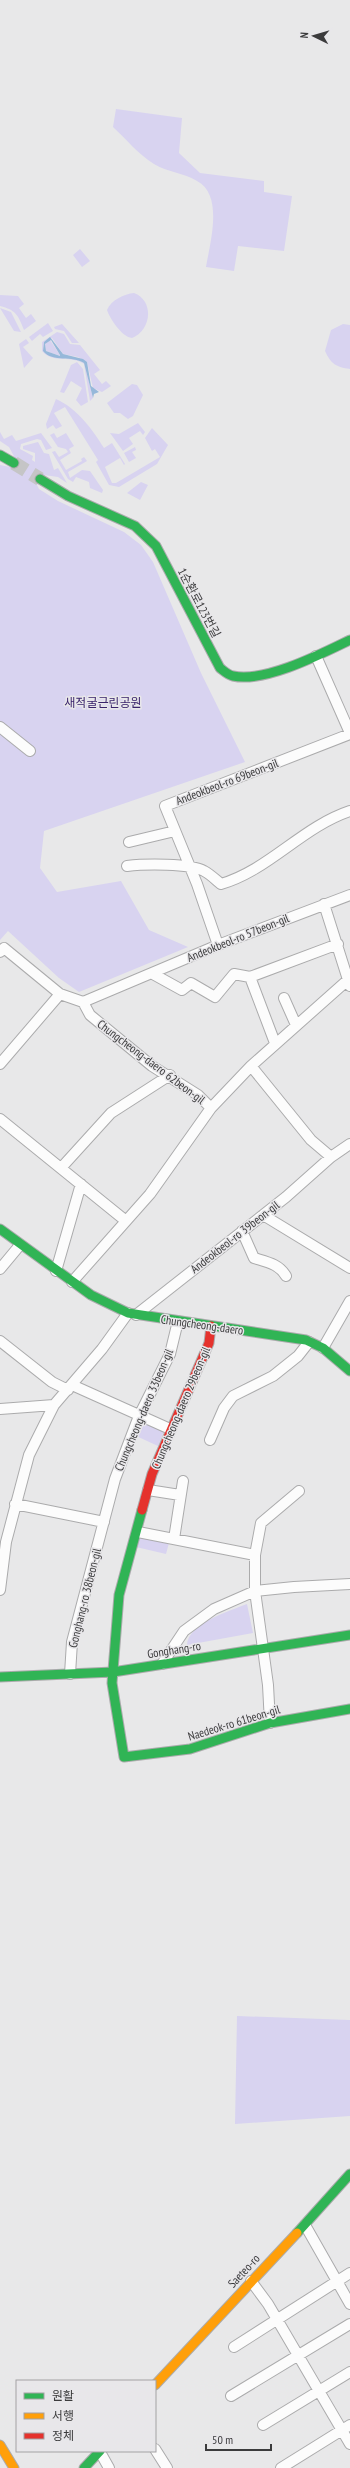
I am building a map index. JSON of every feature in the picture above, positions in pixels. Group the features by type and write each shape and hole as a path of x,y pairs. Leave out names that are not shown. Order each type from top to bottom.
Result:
{"street":[{"path":"0,455 14,463"},
{"name":"1순환로123번길","path":"40,479 68,496 135,526 156,546 220,668 233,677 253,677 316,656 350,640"},
{"path":"316,656 350,734"},
{"path":"0,727 30,751"},
{"name":"Andeokbeol-ro 69beon-gil","path":"218,945 190,868 165,806 350,734"},
{"path":"127,866 145,864 190,868 206,871 221,884 234,881 249,874 302,835 334,816 350,811"},
{"path":"129,842 175,831"},
{"name":"Andeokbeol-ro 57beon-gil","path":"83,1002 153,974 218,945 350,895"},
{"path":"72,1282 150,1194 210,1108 275,1044 349,981 324,904"},
{"path":"153,974 182,990 191,983 215,997 234,974 250,977 338,944"},
{"path":"0,952 4,948 60,994 83,1002"},
{"path":"250,977 275,1044"},
{"path":"0,1064 60,994"},
{"path":"284,998 296,1025"},
{"name":"Chungcheong-daero 62beon-gil","path":"83,1002 90,1015 152,1066 198,1095 210,1108"},
{"path":"251,1066 311,1140 331,1157"},
{"path":"62,1168 111,1113 170,1076"},
{"path":"0,1119 126,1221"},
{"name":"Andeokbeol-ro 39beon-gil","path":"0,1590 6,1542 29,1455 54,1405 132,1314 263,1215 331,1157 350,1144"},
{"path":"56,1271 81,1184"},
{"path":"263,1215 350,1268"},
{"name":"Chungcheong-daero","path":"0,1229 20,1245 91,1295 132,1314 309,1342 323,1348 350,1371"},
{"path":"242,1231 254,1258 273,1263 283,1271 286,1276"},
{"path":"0,1269 20,1245"},
{"path":"323,1348 350,1301"},
{"name":"Chungcheong-daero 33beon-gil","path":"104,1522 115,1479 139,1416 170,1354 178,1321"},
{"name":"Chungcheong-daero 29beon-gil","path":"124,1757 113,1672 120,1595 148,1490 170,1429 209,1343 211,1326"},
{"path":"0,1341 52,1382 170,1429"},
{"path":"210,1440 224,1408 233,1396 273,1376 298,1356 309,1342"},
{"path":"0,1409 54,1405"},
{"path":"174,1539 183,1481"},
{"path":"148,1490 180,1495"},
{"path":"270,1723 264,1648 255,1592 255,1555 261,1523 298,1492"},
{"path":"15,1504 104,1522"},
{"name":"Gonghang-ro 38beon-gil","path":"70,1674 72,1642 104,1522"},
{"path":"138,1532 255,1555"},
{"path":"162,1664 184,1631 214,1609 255,1592 294,1587 350,1584"},
{"name":"Gonghang-ro","path":"0,1677 113,1672 350,1635"},
{"name":"Naedeok-ro 61beon-gil","path":"124,1757 190,1749 270,1723 350,1709"},
{"name":"Saeteo-ro","path":"156,2384 305,2225 350,2174"},
{"path":"338,2187 350,2188"},
{"path":"305,2225 350,2304"},
{"path":"234,2347 350,2273"},
{"path":"251,2281 277,2320 319,2391 346,2428 350,2444"},
{"path":"231,2396 350,2324"},
{"path":"263,2425 350,2372"},
{"path":"281,2468 346,2428"},
{"path":"0,2445 14,2468"},
{"path":"156,2451 167,2468"},
{"path":"84,2468 99,2452"},
{"path":"101,2452 109,2468"}],"green space":[{"path":"116,109 182,118 179,153 200,173 264,181 264,192 292,196 284,251 238,246 234,271 206,267 212,233 213,208 210,197 205,188 192,178 164,169 154,164 138,152 113,127"},
{"path":"80,249 90,261 82,267 73,255"},
{"path":"134,293 141,297 145,302 148,309 148,316 147,323 143,329 132,338 120,331 107,310 109,306 118,298"},
{"path":"0,295 18,296 24,304 19,308 26,318 31,314 36,321 24,330 20,320 13,311 0,306"},
{"path":"0,308 11,312 21,332 14,331"},
{"path":"48,323 53,331 43,337 40,334 32,341 29,337"},
{"path":"62,324 79,343 72,343 64,331 55,329 54,327"},
{"path":"343,324 350,325 350,369 334,364 329,359 325,351 331,330"},
{"path":"57,332 64,334 70,344 80,345 100,370 94,374 102,384 106,381 111,386 102,392 93,388 87,362 78,357 63,354 52,338 44,342 43,351 57,358 46,355 42,351 42,342"},
{"path":"26,339 29,343 23,347 33,358 24,368 19,344"},
{"path":"50,340 60,356 46,351 45,344"},
{"path":"57,358 76,359 84,363 93,398 90,401 84,364 79,361"},
{"path":"77,362 83,369 88,402 81,406 76,400 82,388 71,381 64,393 60,392 71,365"},
{"path":"132,384 137,385 143,395 133,416 128,419 120,413 114,413 107,403"},
{"path":"56,399 71,408 84,420 104,448 112,443 125,464 124,465 120,458 105,467 112,483 116,483 160,457 155,449 152,451 145,438 152,428 168,445 157,464 119,487 109,485 96,462 98,460 65,407 54,413 62,426 56,429 53,425 47,429 46,424"},
{"path":"138,423 145,432 143,435 140,431 129,438 133,444 123,451 110,433 119,434"},
{"name":"새적굴근린공원","path":"0,432 4,439 12,435 16,441 41,433 52,448 46,450 41,440 37,439 21,444 20,449 33,456 32,460 35,462 35,453 23,449 23,446 38,442 44,453 49,454 54,470 58,468 67,483 58,477 44,475 37,485 39,489 58,501 124,532 141,545 153,562 201,673 245,762 44,831 40,868 57,892 121,881 149,930 188,947 79,992 59,978 8,931 0,940 0,465 10,467 16,460 9,447 0,441"},
{"path":"54,433 57,438 66,433 74,446 69,449 71,453 60,460 66,470 82,461 81,459 84,457 87,461 68,472 70,478 82,470 90,471 103,490 102,493 90,488 89,482 76,477 73,482 68,479 52,452 55,451 59,457 68,452 66,449 58,447 50,435"},
{"path":"135,447 136,450 132,452 136,458 129,462 124,453"},
{"path":"141,482 148,485 140,500 127,493"},
{"path":"140,1419 164,1431 158,1446 134,1435"},
{"path":"139,1535 169,1543 166,1554 136,1547"},
{"path":"247,1604 253,1633 187,1645 189,1637 194,1630 202,1624 221,1614"},
{"path":"237,2016 350,2020 350,2116 235,2124"}],"water":[{"path":"50,337 63,354 83,359 87,362 91,386 99,392 94,394 93,398 84,363 74,359 57,358 47,355 43,351 44,342","holes":["51,340 60,355 46,351 45,344"]}],"tunnel":[{"path":"14,463 40,479"}],"traffic: fast":[{"path":"0,455 14,463"},
{"path":"40,479 68,496 135,526 156,546 220,668 229,675 246,677 276,671 293,666 350,640"},
{"path":"0,1229 91,1295 128,1313 306,1340 323,1348 350,1371"},
{"path":"142,1510 119,1595 112,1683 124,1757 190,1749 270,1723 350,1709"},
{"path":"0,1677 113,1672 350,1635"},
{"path":"297,2233 350,2174"},
{"path":"84,2468 99,2452"}],"traffic: slow":[{"path":"156,2384 297,2233"},
{"path":"0,2445 14,2468"}],"traffic: jam":[{"path":"142,1510 152,1474 209,1343 211,1326"}]}
